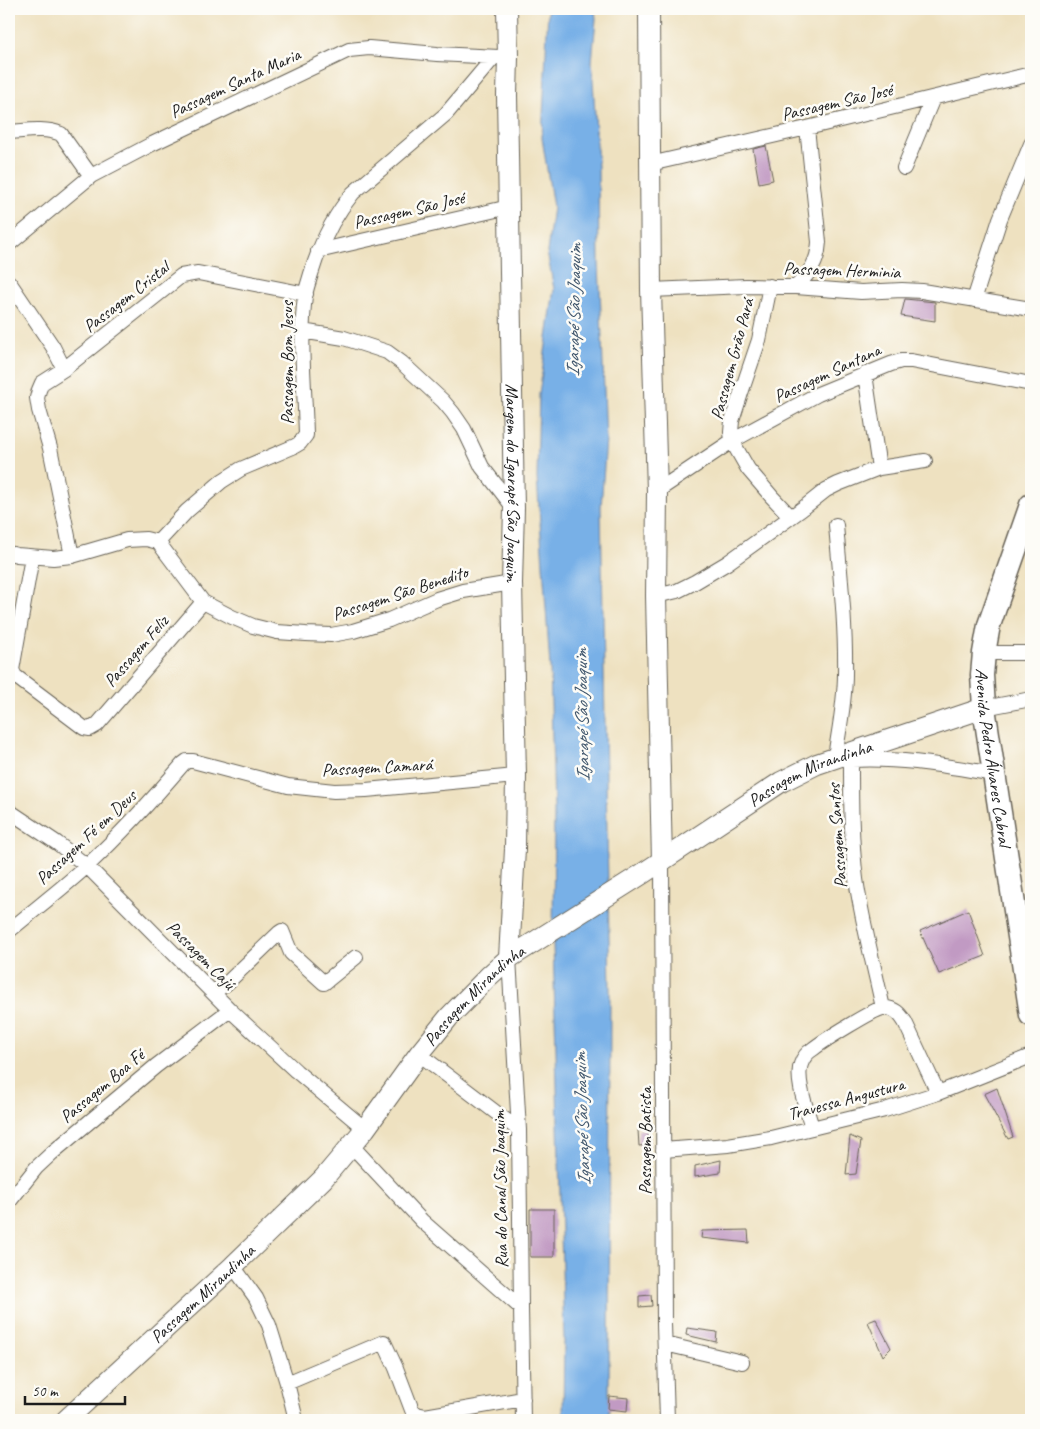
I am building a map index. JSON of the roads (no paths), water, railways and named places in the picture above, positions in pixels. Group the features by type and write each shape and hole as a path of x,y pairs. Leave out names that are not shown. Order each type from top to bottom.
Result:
{"main road":[{"name":"Avenida Pedro Álvares Cabral","path":"1031,505 989,626 982,675 984,708 1031,1015"}],"street":[{"path":"649,9 651,290 657,491 656,596 662,861"},
{"name":"Margem do Igarapé São Joaquim","path":"504,14 501,57 507,96 514,508 512,583 516,776 515,954"},
{"name":"Passagem Santa Maria","path":"9,244 91,176 152,144 349,50 369,48 501,57"},
{"name":"Passagem Bom Jesus","path":"158,542 187,511 222,480 241,469 294,446 304,439 306,434 302,331 306,294 318,251 334,218 353,193 446,114 501,57"},
{"name":"Passagem São José","path":"650,164 1031,74"},
{"path":"904,168 933,98"},
{"path":"796,286 814,264 818,255 819,242 807,128"},
{"path":"9,132 36,130 54,131 61,134 91,176"},
{"path":"974,300 1000,220 1031,144"},
{"name":"Passagem São José","path":"318,251 509,207"},
{"name":"Passagem Cristal","path":"72,556 50,448 39,410 37,398 38,390 42,384 64,369 180,276 198,273 306,294"},
{"path":"9,282 53,347 64,369"},
{"name":"Passagem Grão Pará","path":"732,441 732,421 759,340 770,286"},
{"name":"Passagem Herminia","path":"651,290 796,286 861,292 922,291 1031,309"},
{"path":"302,331 344,338 387,352 402,362 453,413 464,429 482,468 514,508"},
{"name":"Passagem Santana","path":"657,491 732,441 818,394 901,361 911,361 1031,384"},
{"path":"865,374 879,468"},
{"path":"732,441 748,469 791,517"},
{"path":"656,596 678,591 695,582 747,549 832,487 879,468 925,461"},
{"name":"Passagem Santos","path":"836,524 843,609 845,675 841,720 843,758 851,811 856,879 882,1008"},
{"path":"9,553 54,558 72,556 127,540 146,539 158,542"},
{"name":"Passagem São Benedito","path":"158,542 203,602 253,626 277,632 331,635 353,631 389,620 463,591 512,583"},
{"name":"Passagem Feliz","path":"32,557 12,670 15,676 84,728 90,729 97,725 203,602"},
{"path":"984,653 1031,653"},
{"path":"984,708 1031,698"},
{"name":"Passagem Mirandinha","path":"66,1420 233,1266 323,1179 352,1146 419,1054 464,1001 515,954 642,874 781,782 817,764 843,758 984,708"},
{"path":"843,758 921,762 994,774"},
{"name":"Passagem Camará","path":"183,764 187,761 193,761 288,786 334,791 366,790 516,776"},
{"name":"Passagem Fé em Deus","path":"9,931 87,866 136,818 183,764"},
{"name":"Passagem Cajú","path":"9,810 87,866 230,1010 296,1071 365,1129"},
{"name":"Passagem Batista","path":"662,861 663,1150 667,1420"},
{"path":"213,992 226,984 282,931 292,953 324,983 356,957"},
{"name":"Rua do Canal São Joaquim","path":"515,954 523,1420"},
{"path":"812,1128 802,1094 800,1065 813,1048 851,1024 882,1008 898,1012 905,1022 938,1093"},
{"name":"Passagem Boa Fé","path":"9,1202 36,1168 52,1153 156,1066 230,1010"},
{"path":"419,1054 519,1130"},
{"name":"Travessa Angustura","path":"663,1150 728,1145 771,1138 884,1110 938,1093 1031,1056"},
{"path":"352,1146 422,1221 521,1308"},
{"path":"233,1266 256,1298 269,1325 296,1420"},
{"path":"287,1383 382,1342 385,1343 412,1410 417,1414 425,1416 522,1399"},
{"path":"665,1344 742,1362"}],"water":[{"name":"Igarapé São Joaquim","path":"548,9 595,9 596,19 592,62 598,167 599,263 606,440 601,507 610,992 609,1420 563,1420 564,1340 553,944 554,808 550,667 537,478 539,394 554,289 547,252 553,207 542,138"}]}
